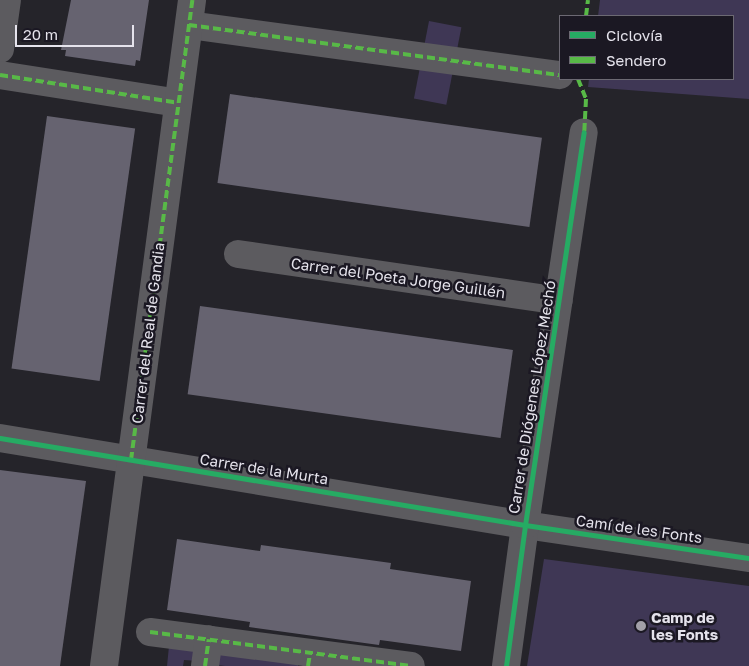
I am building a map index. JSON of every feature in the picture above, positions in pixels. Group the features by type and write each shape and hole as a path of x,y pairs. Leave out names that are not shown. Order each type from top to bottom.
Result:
{"street":[{"path":"0,49 7,0"},
{"path":"191,12 559,75"},
{"name":"Carrer del Real de Gandia","path":"104,666 191,12"},
{"path":"0,76 178,103"},
{"name":"Carrer de Diógenes López Mechó","path":"506,666 525,525 584,132"},
{"name":"Carrer del Poeta Jorge Guillén","path":"238,254 559,301"},
{"name":"Carrer de la Murta","path":"0,438 525,525"},
{"name":"Camí de les Fonts","path":"525,525 749,558"},
{"path":"150,632 209,640 309,659 410,666"},
{"path":"205,666 209,640"}],"shaded area":[{"path":"600,0 749,0 749,99 588,87 589,80 734,80 734,15 598,15"},
{"path":"429,21 461,27 446,105 414,99"},
{"name":"Camp de les Fonts","path":"544,559 749,586 749,666 527,666"},
{"path":"169,646 199,650 198,661 184,660 183,666 167,666"},
{"path":"218,654 298,663 298,666 217,665"}],"building":[{"path":"71,0 149,0 140,61 136,60 135,66 65,56 66,50 61,50"},
{"path":"230,94 542,138 529,227 217,183"},
{"path":"47,116 135,128 100,381 12,369"},
{"path":"200,306 513,350 501,438 188,394"},
{"path":"0,470 86,481 60,666 0,666"},
{"path":"177,539 260,551 261,545 391,563 390,569 471,581 461,651 380,640 379,645 249,627 250,622 167,610"}],"marked path":[{"path":"131,460 192,0"},
{"path":"586,15 588,0"},
{"path":"189,25 559,75"},
{"path":"0,75 178,103"},
{"path":"578,80 586,99 584,132"},
{"path":"150,632 411,666"},
{"path":"205,666 209,639"},
{"path":"308,666 310,653"}],"cycle path":[{"path":"506,666 525,525 584,132"},
{"path":"0,438 525,525 749,558"}],"place":[{"name":"Camp de les Fonts","path":"641,626"}]}
